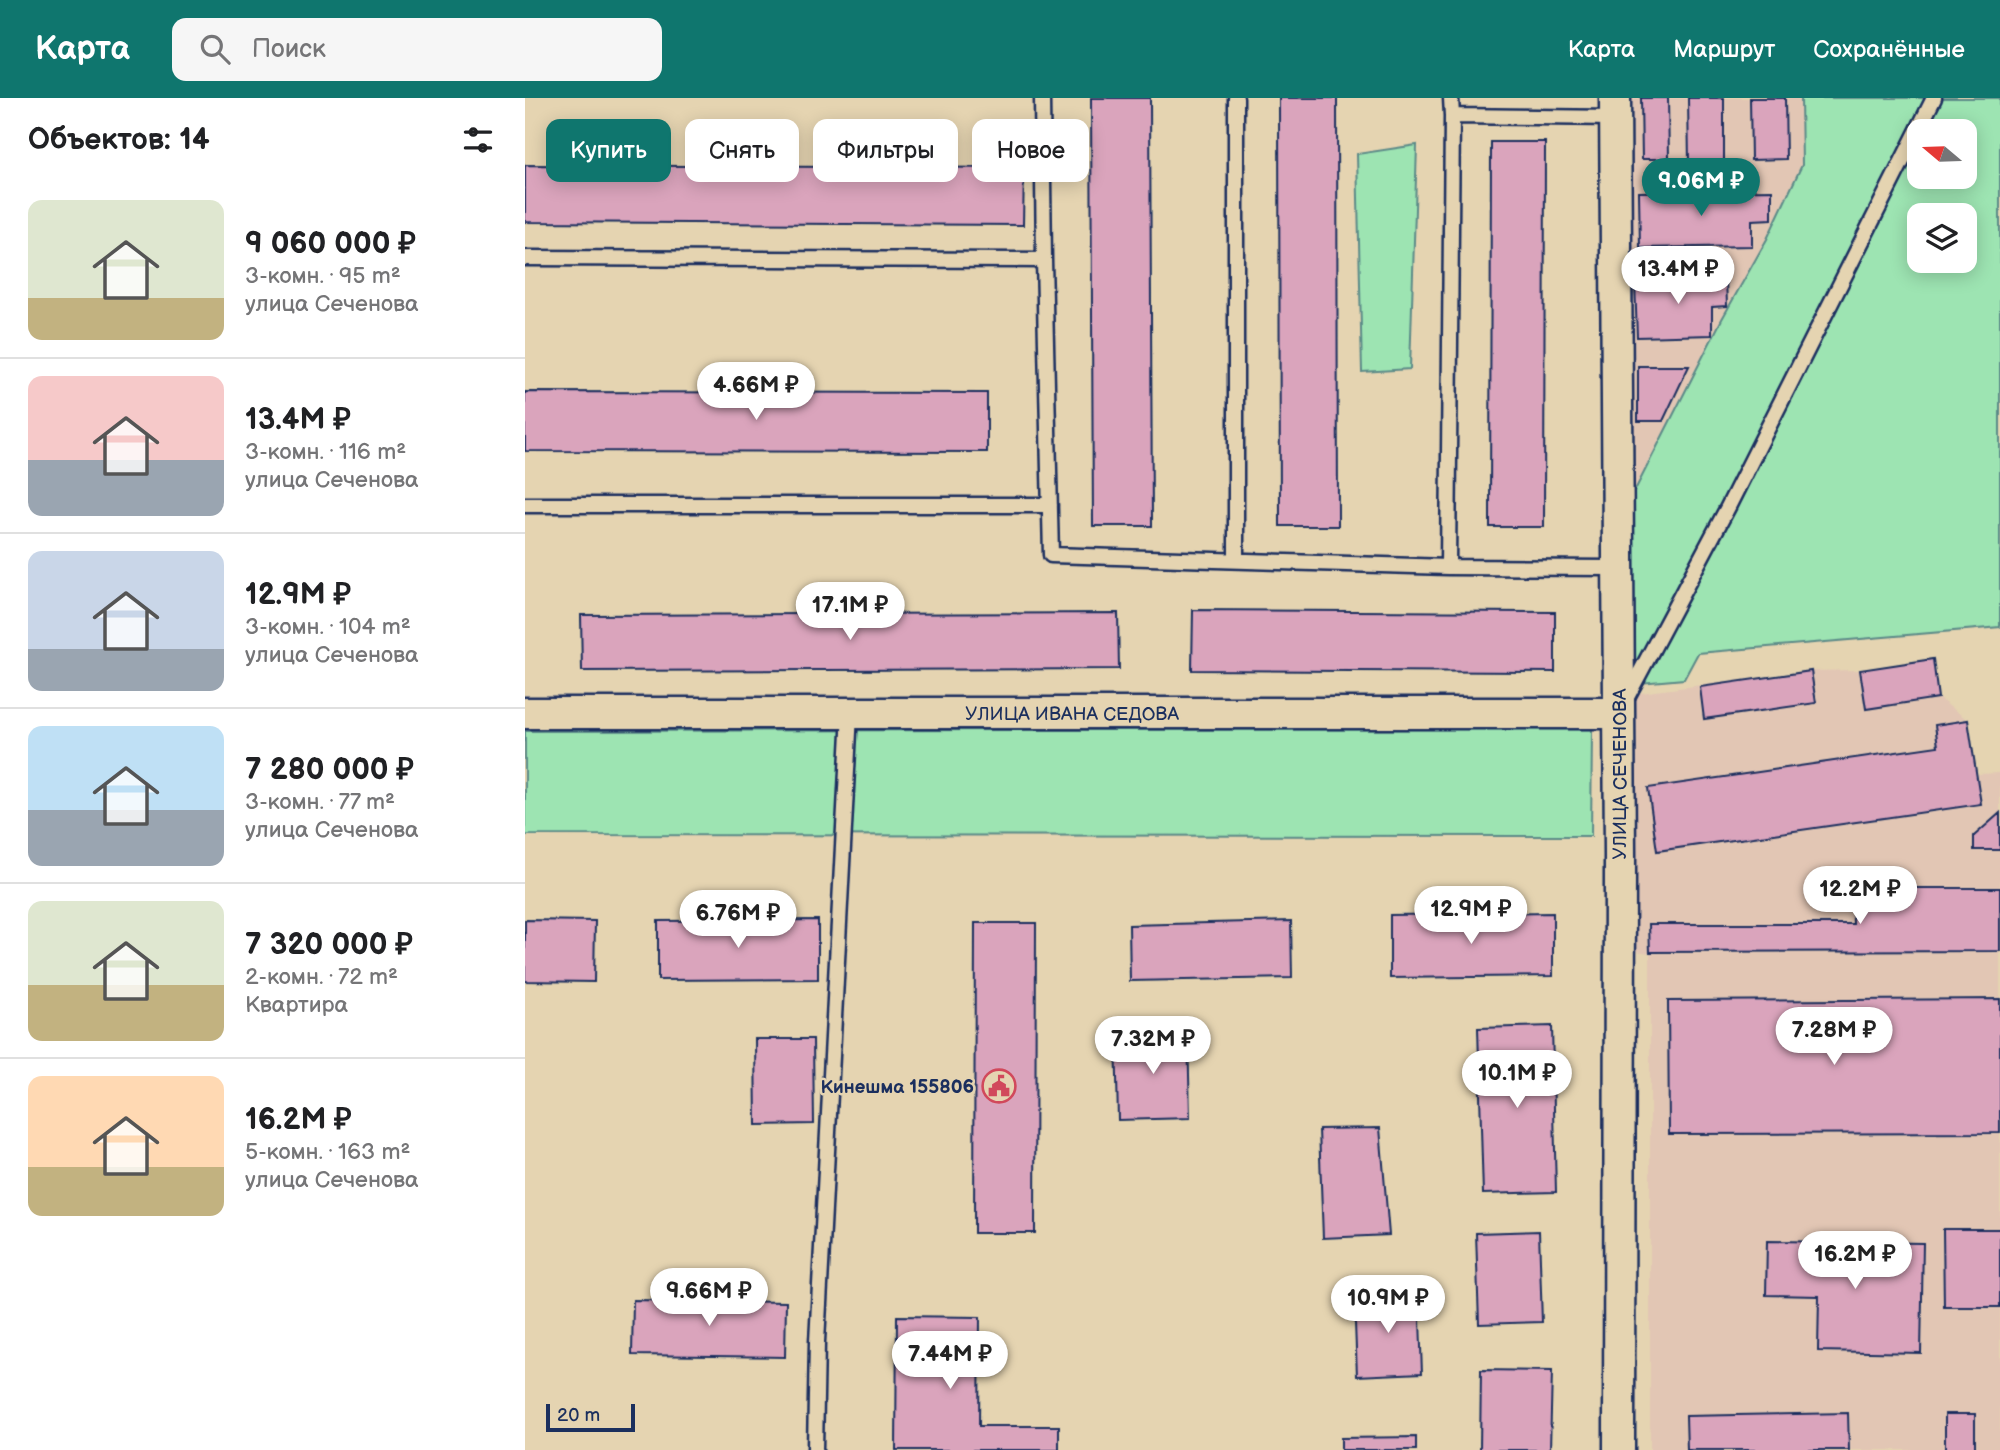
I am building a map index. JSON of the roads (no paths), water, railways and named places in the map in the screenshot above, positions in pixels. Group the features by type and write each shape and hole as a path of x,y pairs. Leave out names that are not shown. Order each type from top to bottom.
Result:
{"street":[{"name":"УЛИЦА СЕЧЕНОВА","path":"1615,108 1619,713 1619,1450"},
{"name":"УЛИЦА ИВАНА СЕДОВА","path":"525,713 1619,713"}],"lane":[{"path":"1042,98 1051,555 1448,567 1618,568"},
{"path":"1236,98 1236,561"},
{"path":"1448,567 1451,98"},
{"path":"1619,713 1734,495 1934,98"},
{"path":"1452,116 1615,108"},
{"path":"525,258 1044,260"},
{"path":"525,505 1050,505"},
{"path":"815,1450 817,1342 850,713"}],"place":[{"name":"Кинешма 155806","path":"999,1086"}]}
